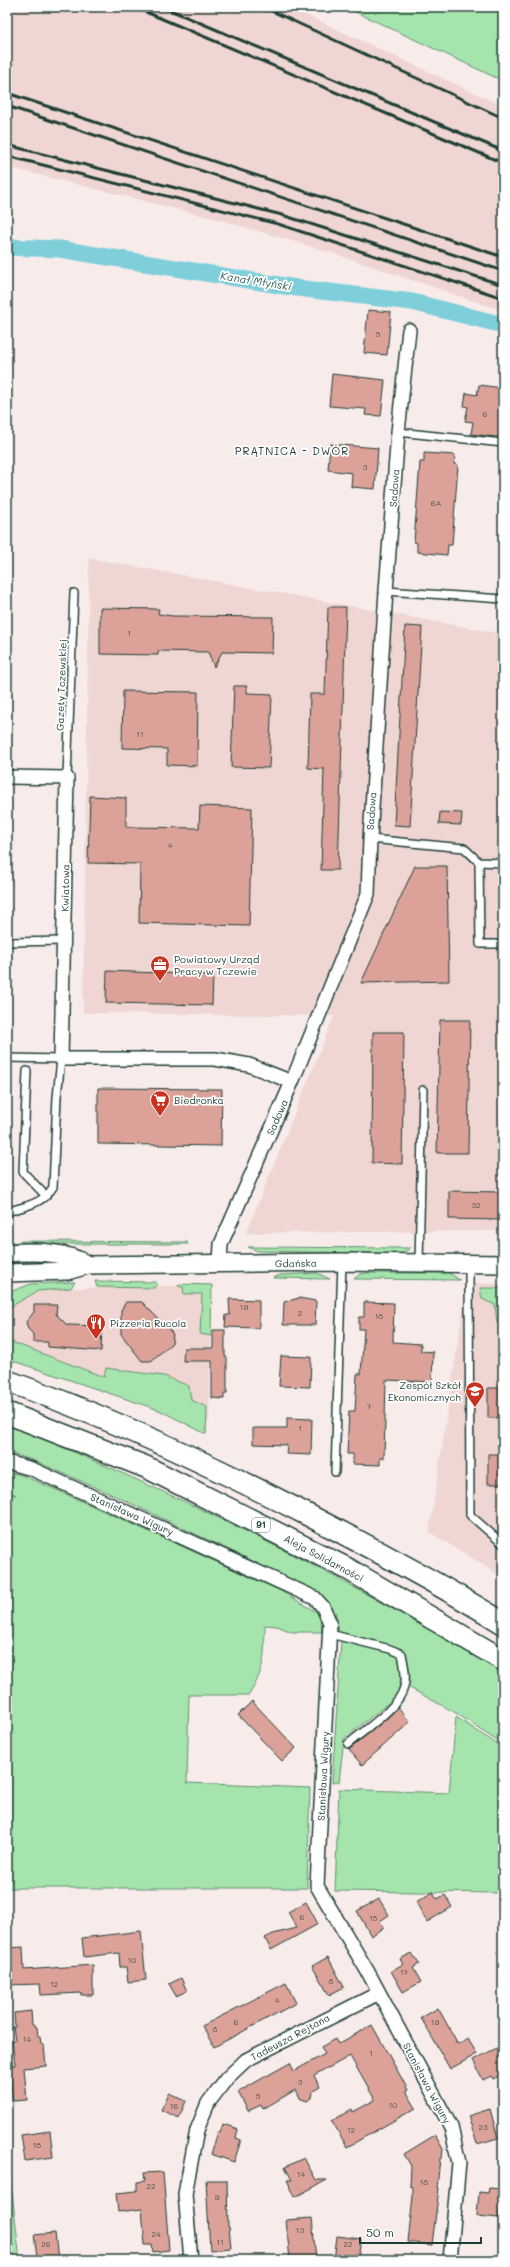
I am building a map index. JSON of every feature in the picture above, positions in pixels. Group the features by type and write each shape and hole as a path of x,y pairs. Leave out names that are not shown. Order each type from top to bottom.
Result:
{"main road":[{"path":"7,1381 133,1431 261,1491 372,1549 503,1623"},
{"name":"Aleja Solidarności","path":"7,1413 146,1467 348,1569 503,1660"}],"street":[{"name":"Sadowa","path":"220,1264 221,1244 292,1082 368,894 370,839 386,591 398,432 409,330"},
{"path":"7,776 67,778"},
{"name":"Kwiatowa","path":"62,1059 67,778"},
{"path":"62,1059 215,1059 249,1065 292,1082"},
{"name":"Gdańska","path":"7,1253 28,1251 63,1255 76,1257 88,1265"},
{"name":"Gdańska","path":"7,1273 67,1271 88,1265 342,1262 503,1264"},
{"name":"Stanisława Wigury","path":"7,1462 32,1469 314,1598 328,1615 330,1634 317,1886 379,1992 451,2127 458,2163 450,2260"},
{"name":"Tadeusza Rejtana","path":"191,2260 185,2194 197,2130 208,2103 227,2078 246,2060 379,1992"}],"lane":[{"path":"398,432 503,443"},
{"path":"386,591 503,599"},
{"name":"Gazety Tczewskiej","path":"67,778 74,593"},
{"path":"370,839 464,848 479,862 503,863"},
{"path":"479,862 480,944 503,944"},
{"path":"11,942 64,942"},
{"path":"7,1058 62,1059"},
{"name":"Kwiatowa","path":"46,1196 53,1187 57,1097 62,1059"},
{"path":"7,1212 39,1202 46,1196 23,1172 27,1071"},
{"path":"419,1263 423,1090"},
{"path":"335,1472 342,1262"},
{"path":"470,1264 470,1515 503,1544"},
{"path":"330,1634 390,1649 402,1654 405,1668 404,1688 397,1701 348,1744"}],"shaded area":[{"path":"7,7 289,7 503,106 503,311 329,252 220,220 7,167"},
{"path":"89,558 503,634 503,1231 246,1233 334,1016 83,1013"},
{"name":"Zespół Szkół Ekonomicznych","path":"467,1283 503,1284 503,1577 429,1532"},
{"path":"212,1285 209,1422 7,1341 7,1307 37,1289"}],"green space":[{"path":"345,7 503,7 503,81"},
{"path":"23,1241 187,1242 188,1244 7,1244"},
{"path":"248,1247 410,1248 402,1254 258,1251"},
{"path":"317,1273 330,1279 273,1278 280,1275"},
{"path":"449,1273 460,1280 354,1279 360,1274"},
{"path":"95,1281 156,1282 157,1284 154,1288 97,1287"},
{"path":"75,1282 71,1288 38,1291 10,1307 9,1341 104,1377 106,1368 164,1376 189,1386 191,1400 207,1407 206,1434 159,1410 7,1359 7,1293 31,1284"},
{"path":"179,1284 212,1285 211,1336 200,1334 202,1294 184,1294 183,1287 178,1286"},
{"path":"480,1288 503,1288 503,1324 497,1323 495,1305 482,1299"},
{"path":"7,1424 107,1466 254,1535 303,1560 451,1641 503,1672 503,1745 456,1713 408,1687 344,1739 339,1782 332,1783 341,1642 335,1611 318,1592 115,1496 35,1461 7,1452"},
{"path":"7,1473 19,1474 59,1491 279,1590 320,1614 322,1632 292,1632 277,1626 265,1625 263,1661 259,1677 249,1695 189,1695 187,1783 310,1788 307,1888 7,1888 7,1494 16,1495 7,1491"},
{"path":"456,1717 503,1748 503,1893 335,1891 339,1789 449,1793"},
{"path":"7,2150 20,2260 11,2260 7,2228"}],"building":[{"path":"368,310 391,312 387,355 364,353"},
{"path":"332,374 385,380 381,416 365,415 366,409 329,406"},
{"path":"479,385 503,388 503,438 471,434 473,422 465,421 468,407 464,406 466,393 477,395"},
{"path":"330,444 378,448 375,489 351,487 352,473 328,470"},
{"path":"424,453 455,455 454,464 458,465 452,545 448,545 447,555 417,552 417,543 414,542 420,462 424,462"},
{"path":"328,607 346,607 338,870 321,870 324,769 308,768 310,694 325,694"},
{"path":"100,608 159,609 158,614 173,616 273,617 272,653 222,652 214,667 208,652 158,651 158,655 100,654"},
{"path":"405,626 422,627 410,826 394,825"},
{"path":"234,686 247,686 247,693 272,694 269,768 231,767"},
{"path":"123,691 198,692 197,766 167,765 167,749 122,748"},
{"path":"90,796 126,798 126,827 199,828 200,806 252,808 249,926 139,923 140,864 88,863"},
{"path":"440,812 462,813 461,825 439,824"},
{"path":"415,866 447,866 449,981 361,983"},
{"name":"Powiatowy Urząd Pracy w Tczewie","path":"107,971 213,975 212,1005 106,1003"},
{"path":"440,1020 470,1020 468,1153 437,1153"},
{"path":"373,1032 404,1032 402,1164 372,1163"},
{"name":"Biedronka","path":"98,1088 222,1089 221,1146 98,1144"},
{"path":"449,1191 503,1192 503,1220 449,1219"},
{"path":"299,1298 316,1301 315,1325 283,1325 284,1302"},
{"path":"229,1299 259,1300 259,1328 225,1327 226,1315 230,1315"},
{"path":"126,1302 142,1302 173,1334 172,1343 151,1361 142,1361 121,1334 121,1310"},
{"path":"364,1302 394,1303 393,1342 421,1344 421,1351 433,1352 432,1382 386,1380 384,1458 380,1458 380,1465 353,1464 353,1454 347,1454 349,1411 355,1411 357,1374 361,1374 364,1329 359,1329 359,1317 364,1317"},
{"path":"34,1305 57,1305 56,1314 67,1325 102,1326 101,1351 48,1347 48,1342 33,1342 33,1334 28,1329 26,1322 34,1312"},
{"path":"213,1330 225,1330 227,1393 224,1393 224,1399 212,1398 212,1361 183,1361 184,1348 213,1348"},
{"path":"281,1356 311,1357 310,1387 279,1386"},
{"path":"488,1388 503,1388 503,1418 488,1418"},
{"path":"287,1418 312,1419 311,1455 286,1454 287,1445 253,1444 253,1428 287,1428"},
{"path":"488,1454 503,1454 503,1484 488,1484"},
{"path":"252,1701 296,1748 282,1761 238,1715"},
{"path":"398,1708 410,1722 362,1765 349,1750"},
{"path":"433,1892 437,1899 445,1895 452,1907 427,1922 416,1902"},
{"path":"379,1899 389,1915 380,1921 384,1928 371,1936 357,1911"},
{"path":"306,1902 318,1924 271,1950 265,1938 273,1934 297,1928 288,1912"},
{"path":"141,1931 146,1980 128,1982 126,1967 120,1967 119,1953 84,1957 82,1938"},
{"path":"23,1947 24,1970 93,1965 93,1995 81,1995 81,1993 41,1995 40,1984 7,1985 7,1948"},
{"path":"412,1953 419,1964 413,1968 421,1982 403,1992 391,1971 403,1964 400,1959"},
{"path":"328,1957 344,1987 329,1995 312,1966"},
{"path":"181,1978 187,1991 176,1996 169,1984"},
{"path":"286,1983 296,2003 214,2047 202,2026"},
{"path":"438,2008 458,2044 468,2039 477,2054 450,2069 421,2018"},
{"path":"31,2011 32,2025 37,2027 38,2037 40,2037 41,2044 44,2046 46,2066 24,2068 27,2100 13,2101 9,2065 15,2065 12,2040 15,2040 13,2027 15,2027 14,2013"},
{"path":"372,2025 408,2090 406,2091 416,2108 347,2147 332,2121 352,2109 353,2112 375,2100 350,2056 314,2076 320,2087 313,2091 312,2098 307,2101 299,2098 295,2090 263,2109 261,2105 248,2111 238,2092 290,2063 294,2071 325,2054 321,2047 335,2039 338,2044"},
{"path":"503,2045 503,2074 493,2079 491,2076 483,2080 473,2060"},
{"path":"169,2093 186,2101 179,2118 161,2110"},
{"path":"490,2109 498,2138 477,2144 468,2116"},
{"path":"223,2124 238,2129 236,2138 241,2140 234,2162 211,2154 218,2132 220,2133"},
{"path":"50,2131 53,2157 25,2161 21,2135"},
{"path":"435,2135 443,2149 442,2158 440,2158 437,2188 439,2188 432,2245 408,2242 413,2187 410,2186 411,2166 404,2154"},
{"path":"304,2158 316,2180 327,2180 295,2197 287,2180 292,2180 285,2167"},
{"path":"163,2172 169,2250 153,2252 152,2245 145,2245 142,2209 118,2212 116,2193 137,2191 137,2182 145,2181 144,2173"},
{"path":"206,2180 227,2180 228,2227 231,2248 210,2250"},
{"path":"489,2188 502,2189 499,2218 477,2216 479,2192 488,2193"},
{"path":"312,2218 316,2260 290,2260 286,2220"},
{"path":"55,2233 58,2260 44,2260 43,2255 37,2256 34,2235"},
{"path":"337,2236 361,2239 358,2260 334,2260"}],"waterway":[{"name":"Kanał Młyński","path":"7,247 59,249 297,288 412,302 503,325"}],"railway":[{"path":"134,7 503,163"},
{"path":"163,7 503,151"},
{"path":"263,7 503,118"},
{"path":"7,93 503,257"},
{"path":"7,106 503,271"},
{"path":"7,145 282,215 503,285"},
{"path":"7,156 278,224 503,298"}],"place":[{"name":"Powiatowy Urząd Pracy w Tczewie","path":"160,982"},
{"name":"Biedronka","path":"160,1117"},
{"name":"Pizzeria Rucola","path":"96,1340"},
{"name":"Zespół Szkół Ekonomicznych","path":"475,1408"}],"district":[{"name":"PRĄTNICA - DWÓR","path":"292,451"}]}
